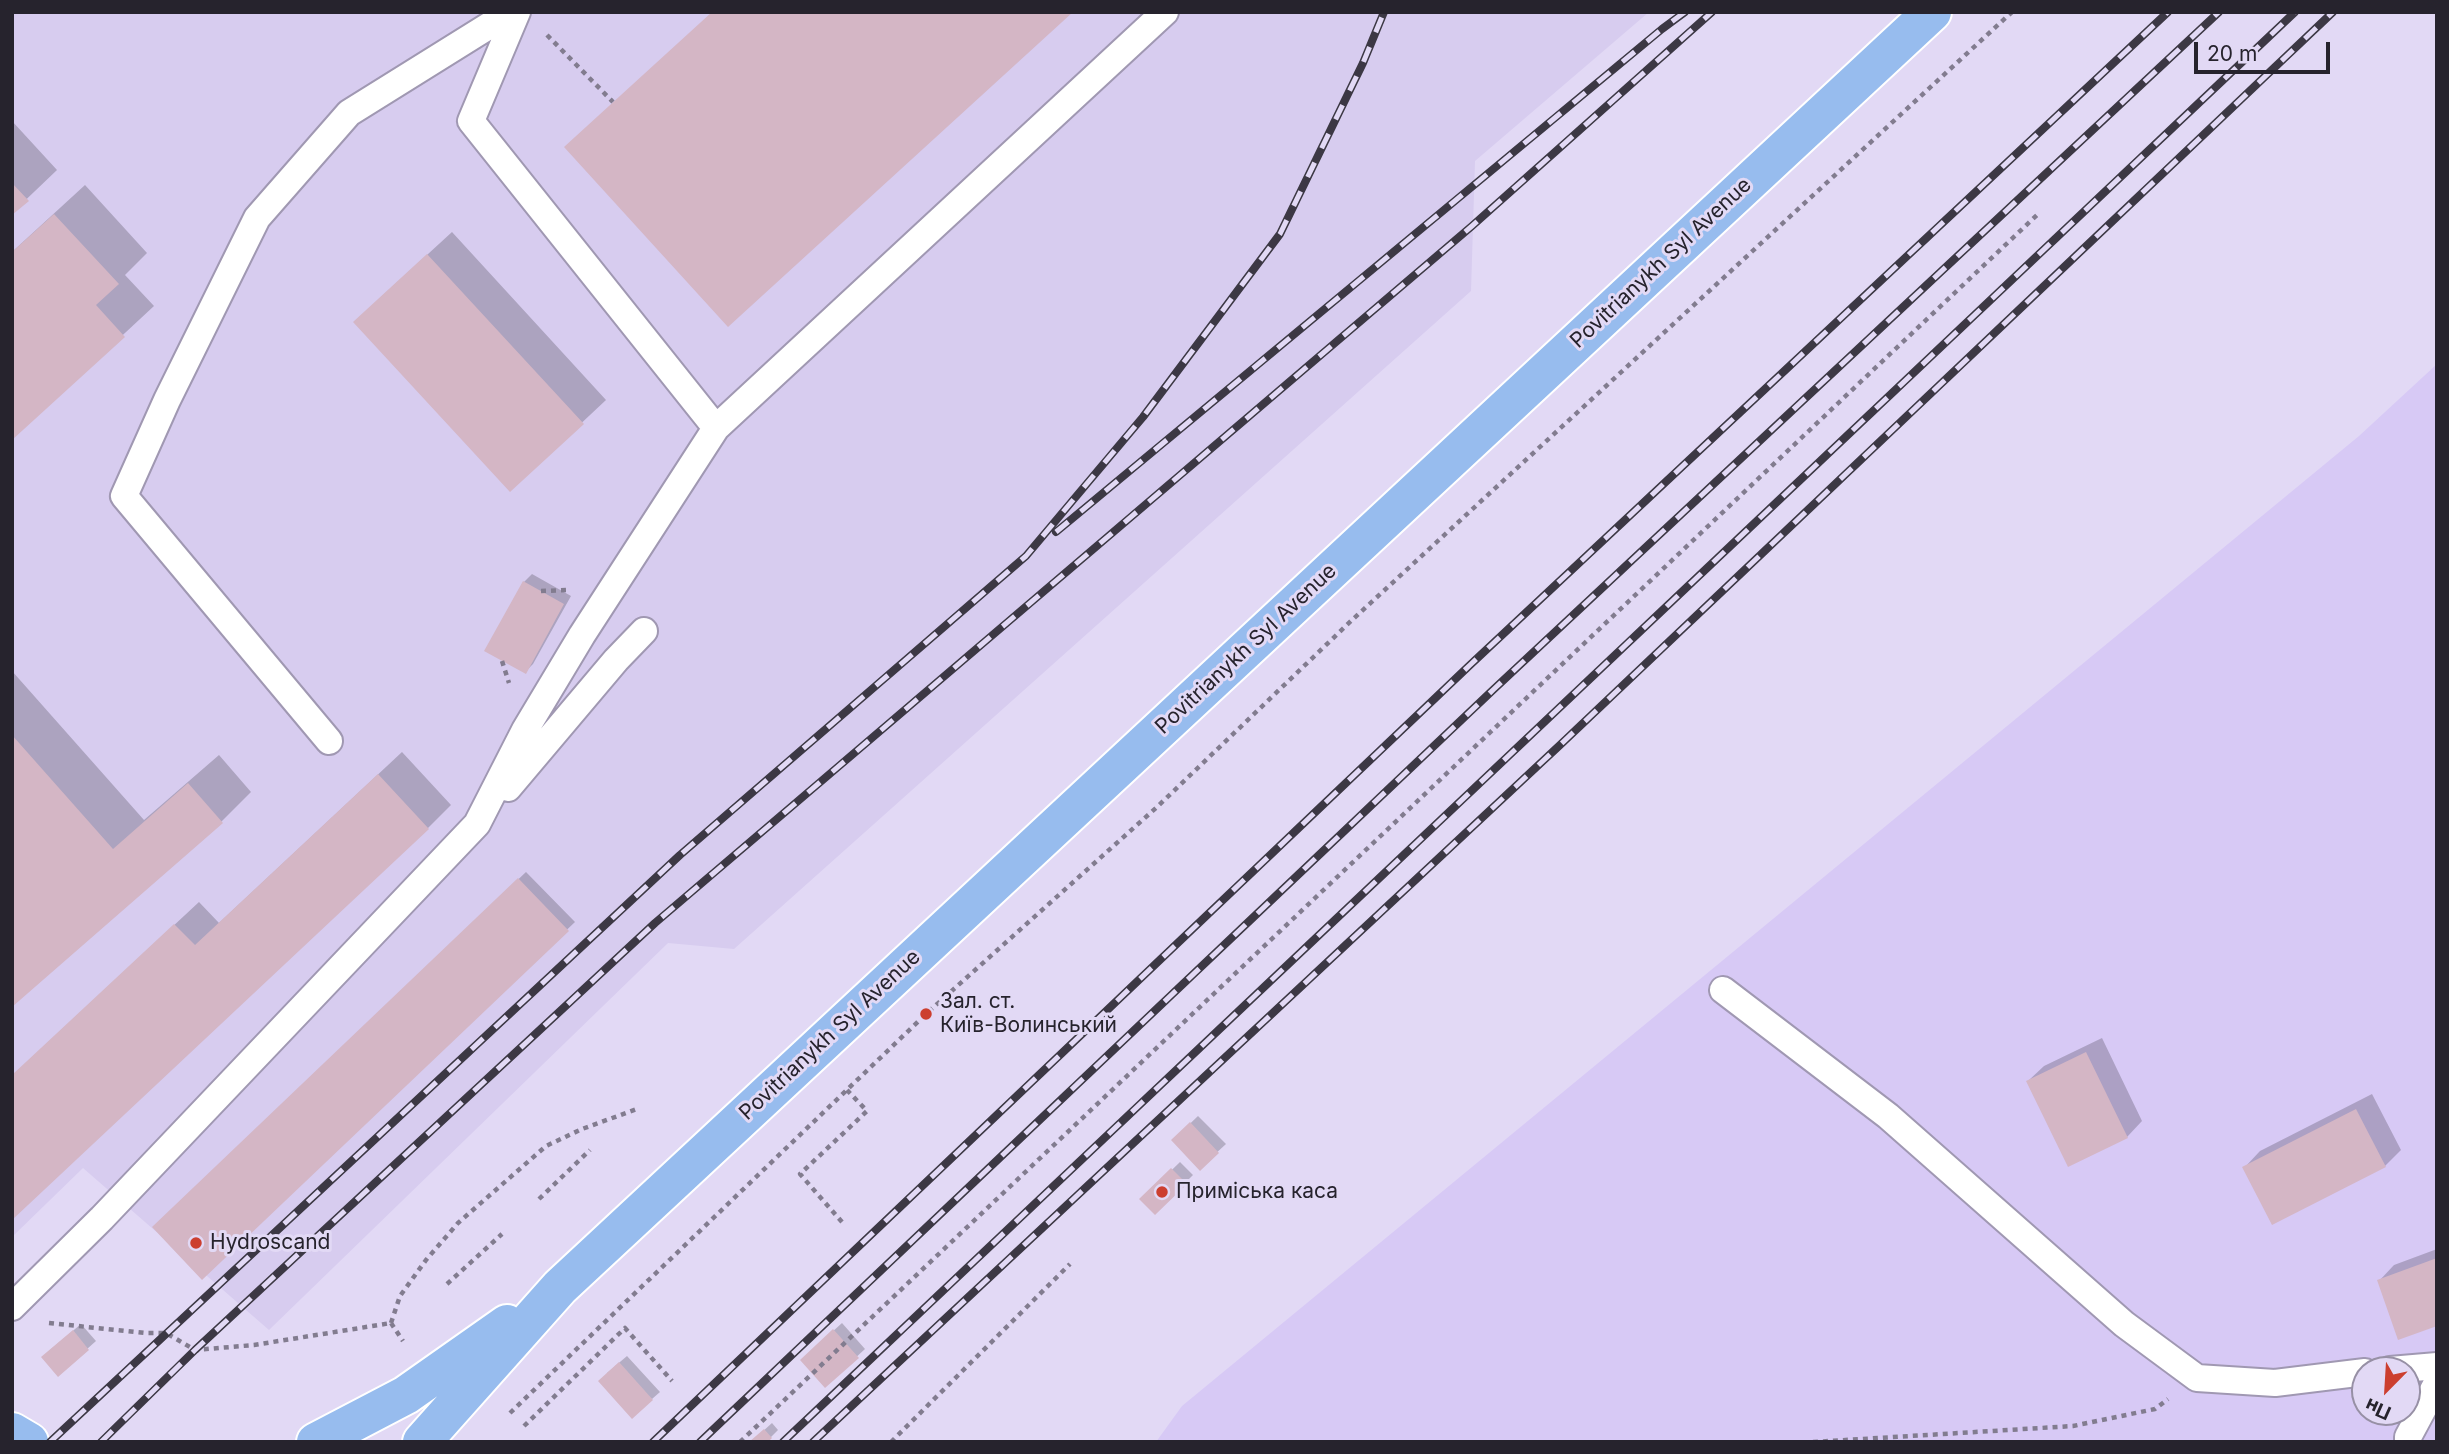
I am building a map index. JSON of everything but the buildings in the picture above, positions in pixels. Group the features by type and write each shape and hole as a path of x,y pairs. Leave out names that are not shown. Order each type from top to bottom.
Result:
{"main road":[{"name":"Povitrianykh Syl Avenue","path":"422,1442 560,1287 1932,12"},
{"name":"Povitrianykh Syl Avenue","path":"316,1442 407,1395 560,1287"},
{"path":"12,1432 29,1442"}],"lane":[{"path":"329,741 124,496 167,400 257,218 349,113 511,12"},
{"path":"517,12 471,121 716,428"},
{"path":"477,824 525,730 582,635 716,428 1165,12"},
{"path":"12,1307 86,1235 477,824 615,660 645,631"},
{"path":"1723,990 1888,1116 2124,1325 2197,1378 2276,1383 2351,1374"},
{"path":"2408,1442 2408,1437 2437,1383"}],"path":[{"path":"509,1413 926,1014 1157,807 1351,621 2012,12"},
{"path":"544,32 613,102"},
{"path":"740,1442 2037,215"},
{"path":"842,1223 800,1174 867,1111 847,1090"},
{"path":"391,1323 400,1296 426,1260 458,1223 510,1177 546,1146 582,1129 638,1109"},
{"path":"539,1199 590,1150"},
{"path":"447,1284 502,1234"},
{"path":"891,1442 1070,1264"},
{"path":"39,1322 166,1333 195,1350 254,1345 391,1323"},
{"path":"391,1323 403,1341"},
{"path":"524,1426 625,1328 672,1381"},
{"path":"1813,1442 2074,1426 2155,1409 2197,1378"}],"shaded area":[{"path":"12,12 1649,12 1475,161 1471,291 734,949 668,943 269,1330 83,1168 12,1237"},
{"path":"2437,364 2437,1442 1156,1442 1182,1406 2359,436"}],"railway":[{"path":"50,1442 680,855 1026,556 1143,417 1280,234 1363,63 1384,12"},
{"path":"1056,532 1685,12"},
{"path":"101,1442 195,1350 655,923 1472,226 1712,12"},
{"path":"653,1442 1470,665 2168,12"},
{"path":"700,1442 1494,689 2219,12"},
{"path":"783,1442 2295,12"},
{"path":"813,1442 1560,745 2333,12"}],"place":[{"name":"Зал. ст. Київ-Волинський","path":"926,1014"},
{"name":"Приміська каса","path":"1162,1192"},
{"name":"Hydroscand","path":"196,1243"}]}
